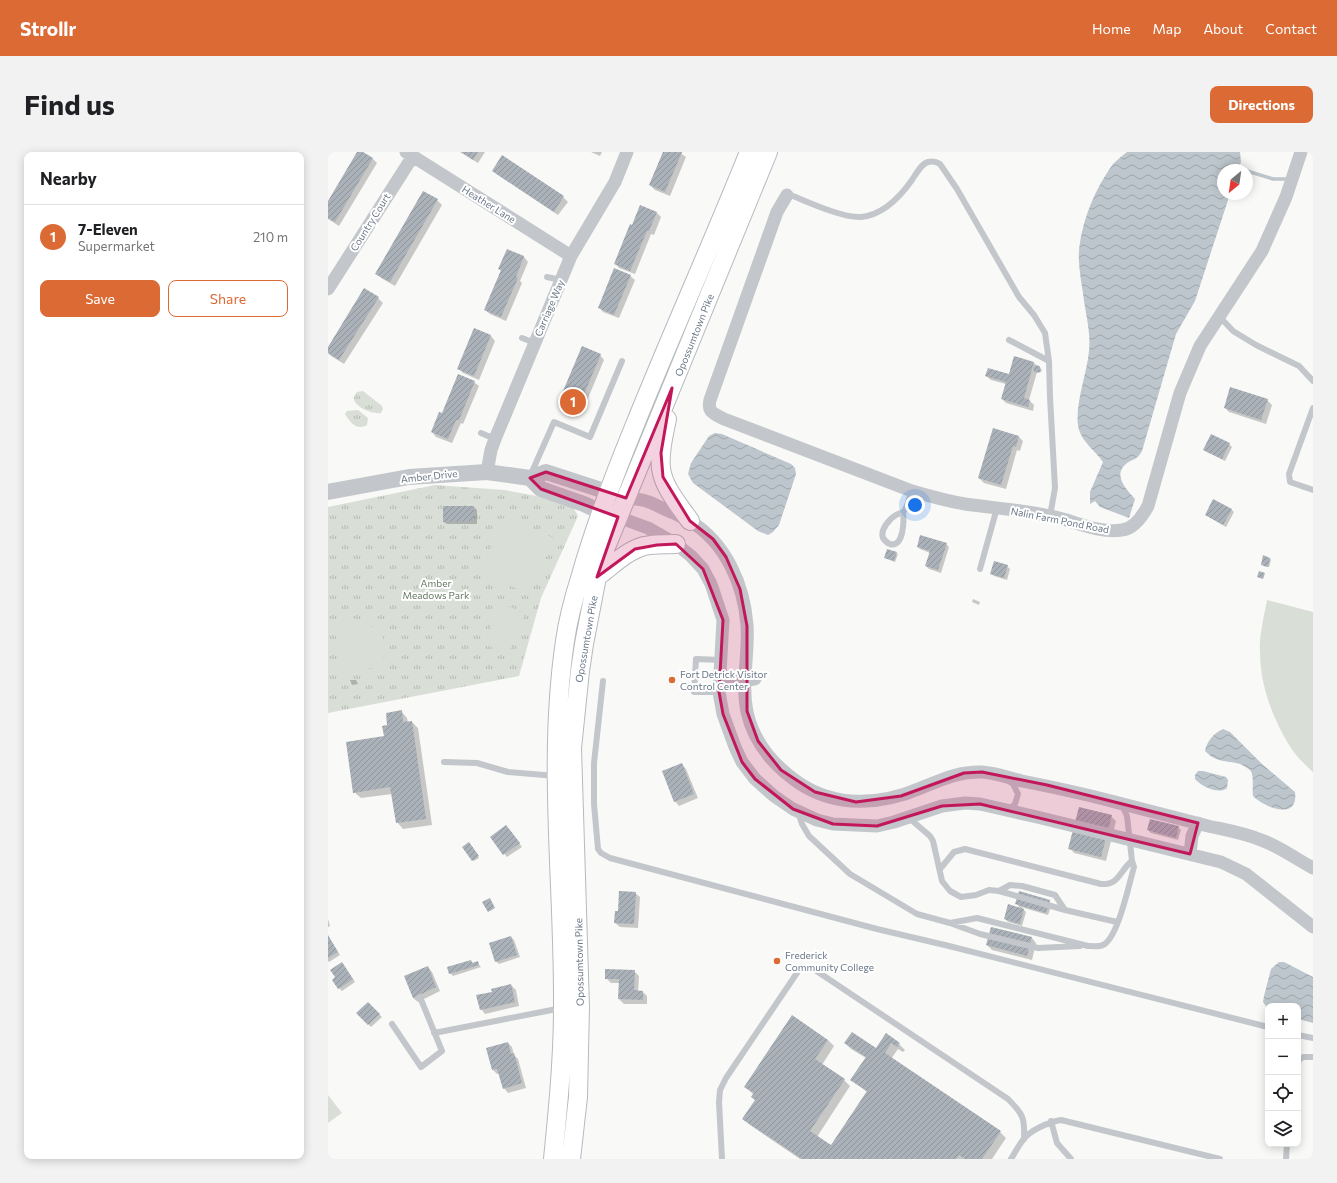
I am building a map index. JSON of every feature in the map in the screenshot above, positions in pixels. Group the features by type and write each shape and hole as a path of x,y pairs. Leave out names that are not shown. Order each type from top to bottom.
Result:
{"main road":[{"name":"Opossumtown Pike","path":"553,1159 559,1096 563,1008 557,776 558,692 571,607 607,491 749,152"},
{"name":"Opossumtown Pike","path":"572,1159 578,1097 580,1008 572,748 580,671 597,577 606,547 618,517 768,152"},
{"path":"672,388 660,467 669,490 690,521"},
{"path":"597,577 635,549 646,546 676,544"}],"street":[{"name":"Carriage Way","path":"487,472 491,450 495,439 571,256 615,182 627,152"},
{"name":"Nalin Farm Pond Road","path":"787,195 777,212 712,393 709,406 711,412 724,419 912,491 964,504 1050,516 1102,530 1123,530 1132,525 1143,515 1148,506 1180,393 1200,346 1262,251 1286,197 1300,152"},
{"name":"Heather Lane","path":"410,154 571,256"},
{"name":"Country Court","path":"328,289 410,154"},
{"name":"Amber Drive","path":"328,492 409,477 487,472 530,478 546,472 626,498"},
{"path":"530,478 541,489 648,528 676,544 704,569 711,584 723,620 719,692 723,714 735,747 742,762 755,779 774,796 798,811 817,820 833,824 877,826 908,818 942,806 965,803 980,804 1007,810 1221,862 1246,874 1313,928"},
{"path":"626,498 648,501 690,521 713,539 726,557 740,589 747,626 750,680 747,711 758,741 767,756 780,770 800,784 815,792 838,800 856,802 878,801 901,796 943,778 964,773 982,772 1047,785 1262,840 1313,868"},
{"path":"720,678 750,680"},
{"path":"1190,854 1192,836 1198,823"}],"lane":[{"path":"787,195 842,214 859,217 874,214 888,205 900,194 922,167 928,162 936,162 940,164 957,189 1019,297 1034,315 1045,333 1049,360 1055,488 1050,516"},
{"path":"547,277 561,280"},
{"path":"1219,316 1233,331 1256,345 1299,366 1313,381"},
{"path":"522,338 535,343"},
{"path":"1009,340 1049,360"},
{"path":"530,478 554,422 590,437 622,361"},
{"path":"1313,408 1289,474 1290,482 1313,490"},
{"path":"481,433 495,439"},
{"path":"903,512 890,520 883,530 882,536 887,543 892,545 896,544 900,540 904,521 903,512 912,491"},
{"path":"980,569 996,508"},
{"path":"719,692 694,692 696,659 721,660"},
{"path":"604,681 594,763 594,804 598,849 601,853 610,858 877,929 964,949 1265,1026"},
{"path":"444,762 477,763 508,772 557,776"},
{"path":"1000,775 1013,784 1018,794 1015,804 1007,810"},
{"path":"798,811 802,824 809,836 850,874 917,914 980,934 1038,948 1102,946 1115,931 1134,867 1127,816 1121,804"},
{"path":"908,818 930,836 933,841 942,881 950,891 961,897 976,896 989,890 999,891 1065,910 1118,922"},
{"path":"940,869 954,852 965,850 1101,884 1107,884 1116,880 1126,866 1132,861"},
{"path":"999,891 1010,885 1022,886 1049,893 1055,895 1065,910"},
{"path":"950,924 977,918 1088,946"},
{"path":"722,1159 718,1102 720,1090 730,1072 801,968 812,968 1008,1099 1020,1111 1024,1126 1024,1139"},
{"path":"392,1024 421,1067 442,1051 420,997"},
{"path":"434,1033 563,1008"},
{"path":"1301,1036 1313,1038"},
{"path":"1301,1058 1313,1057"},
{"path":"1011,1159 1024,1139 1043,1125 1051,1121 1061,1120 1220,1159"},
{"path":"1051,1121 1057,1143 1071,1159"},
{"path":"1286,1159 1287,1147"}],"highlighted area":[{"path":"672,388 661,453 663,477 690,521 713,539 726,557 740,589 747,626 747,711 758,741 781,770 815,792 856,802 901,796 964,773 982,772 1047,785 1198,823 1190,854 980,804 942,806 877,826 833,824 793,809 755,779 742,762 723,714 719,692 723,620 703,569 676,544 657,545 635,549 597,577 618,517 541,489 530,478 546,472 626,498"}],"green space":[{"path":"363,391 382,406 383,409 381,413 369,412 357,404 354,398 355,395 357,392"},
{"path":"358,410 368,418 367,425 363,427 351,423 345,414 347,411"},
{"name":"Amber Meadows Park","path":"435,485 504,490 570,502 578,516 541,598 519,676 328,713 328,507"},
{"path":"504,517 554,538 530,594 480,574"},
{"path":"1267,600 1313,612 1313,772 1289,745 1277,723 1268,700 1262,676 1260,646"},
{"path":"501,603 525,613 508,654 484,644"},
{"path":"360,621 375,629 384,638 384,659 380,667 338,673 336,628 348,623"},
{"path":"328,1095 342,1113 328,1123"}],"water":[{"path":"1127,152 1240,152 1241,162 1240,164 1217,164 1217,200 1228,200 1195,301 1176,334 1142,451 1136,458 1127,463 1121,472 1122,482 1135,499 1129,518 1100,507 1095,501 1090,504 1090,492 1103,462 1088,445 1079,431 1078,425 1078,408 1089,351 1089,329 1079,267 1079,251 1083,228 1090,205 1106,174 1113,164"},
{"path":"715,433 722,434 791,464 795,468 796,474 779,525 768,535 758,531 693,483 688,474 691,463 709,436"},
{"path":"1223,729 1230,732 1262,764 1295,792 1295,801 1292,807 1280,809 1265,805 1253,796 1251,771 1240,764 1213,758 1205,751 1211,738"},
{"path":"1198,771 1226,777 1228,780 1227,788 1219,791 1205,787 1195,779 1195,775"},
{"path":"1279,962 1284,962 1313,977 1313,1023 1301,1020 1301,1003 1265,1003 1265,1005 1263,1002 1264,996 1271,969"}],"building":[{"path":"357,152 363,152 373,158 335,222 328,218 328,201"},
{"path":"461,152 478,152 473,160"},
{"path":"663,152 682,152 665,192 649,185"},
{"path":"502,155 564,196 554,212 492,171"},
{"path":"423,191 438,199 390,282 375,274"},
{"path":"640,205 657,212 630,271 614,264 630,224 632,225"},
{"path":"507,249 524,256 516,277 518,278 501,317 484,310 501,270 498,269"},
{"path":"614,268 631,275 614,315 598,308"},
{"path":"364,288 379,297 339,360 328,353 328,347"},
{"path":"474,328 491,335 474,376 457,369"},
{"path":"582,346 601,354 577,411 558,403"},
{"path":"1014,356 1034,362 1024,398 1030,400 1028,407 1001,399 1006,382 985,376 988,368 1009,374"},
{"path":"1037,365 1040,366 1040,372 1037,373 1034,372 1033,369 1034,366"},
{"path":"458,374 475,381 459,420 456,420 448,439 431,432 439,412 442,413"},
{"path":"1230,387 1268,399 1261,420 1224,408"},
{"path":"993,428 1019,436 1016,447 1013,446 1001,485 978,478"},
{"path":"1211,434 1230,443 1222,459 1203,450"},
{"path":"1213,499 1232,509 1223,525 1205,515"},
{"path":"443,506 474,506 474,521 443,522"},
{"path":"920,535 947,543 938,570 925,566 930,551 917,547"},
{"path":"887,549 897,552 894,561 884,558"},
{"path":"1263,555 1270,558 1268,567 1261,565"},
{"path":"994,561 1008,565 1004,578 990,574"},
{"path":"1259,571 1265,573 1263,579 1257,577"},
{"path":"402,710 403,722 412,721 426,819 396,823 390,787 353,793 346,742 384,736 382,726 387,725 386,713"},
{"path":"682,763 694,794 674,802 662,771"},
{"path":"1079,807 1112,815 1101,857 1068,849"},
{"path":"1150,819 1179,826 1176,838 1147,830"},
{"path":"506,825 520,843 503,855 490,837"},
{"path":"469,842 479,856 472,861 462,847"},
{"path":"619,891 636,892 634,924 614,923 615,911 618,911"},
{"path":"1019,891 1050,900 1046,913 1015,904"},
{"path":"490,898 495,908 488,912 482,902"},
{"path":"1008,904 1024,909 1020,924 1004,919"},
{"path":"991,927 1032,937 1027,956 986,945"},
{"path":"328,935 338,952 328,958"},
{"path":"511,936 517,955 495,962 489,943"},
{"path":"471,960 472,963 478,961 479,965 449,974 447,967"},
{"path":"342,962 353,979 338,989 332,980 335,977 330,970"},
{"path":"428,966 436,987 413,998 404,976"},
{"path":"605,969 635,970 634,990 643,991 643,1000 618,999 619,979 605,979"},
{"path":"511,984 515,1002 480,1010 476,995 492,992 491,989"},
{"path":"368,1002 380,1014 368,1025 356,1013"},
{"path":"792,1015 828,1040 815,1059 845,1079 810,1131 831,1145 867,1091 850,1080 866,1057 844,1043 852,1032 876,1048 886,1033 900,1043 897,1047 891,1043 885,1053 1001,1131 982,1159 965,1159 959,1155 956,1159 802,1159 742,1119 755,1100 751,1097 754,1093 744,1087"},
{"path":"508,1042 511,1054 514,1053 522,1083 503,1089 497,1069 492,1070 486,1048"}],"waterway":[{"path":"1253,173 1273,179 1285,179"}],"place":[{"name":"7-Eleven","path":"573,402"},
{"name":"Fort Detrick Visitor Control Center","path":"672,680"},
{"name":"Frederick Community College","path":"777,961"}]}
